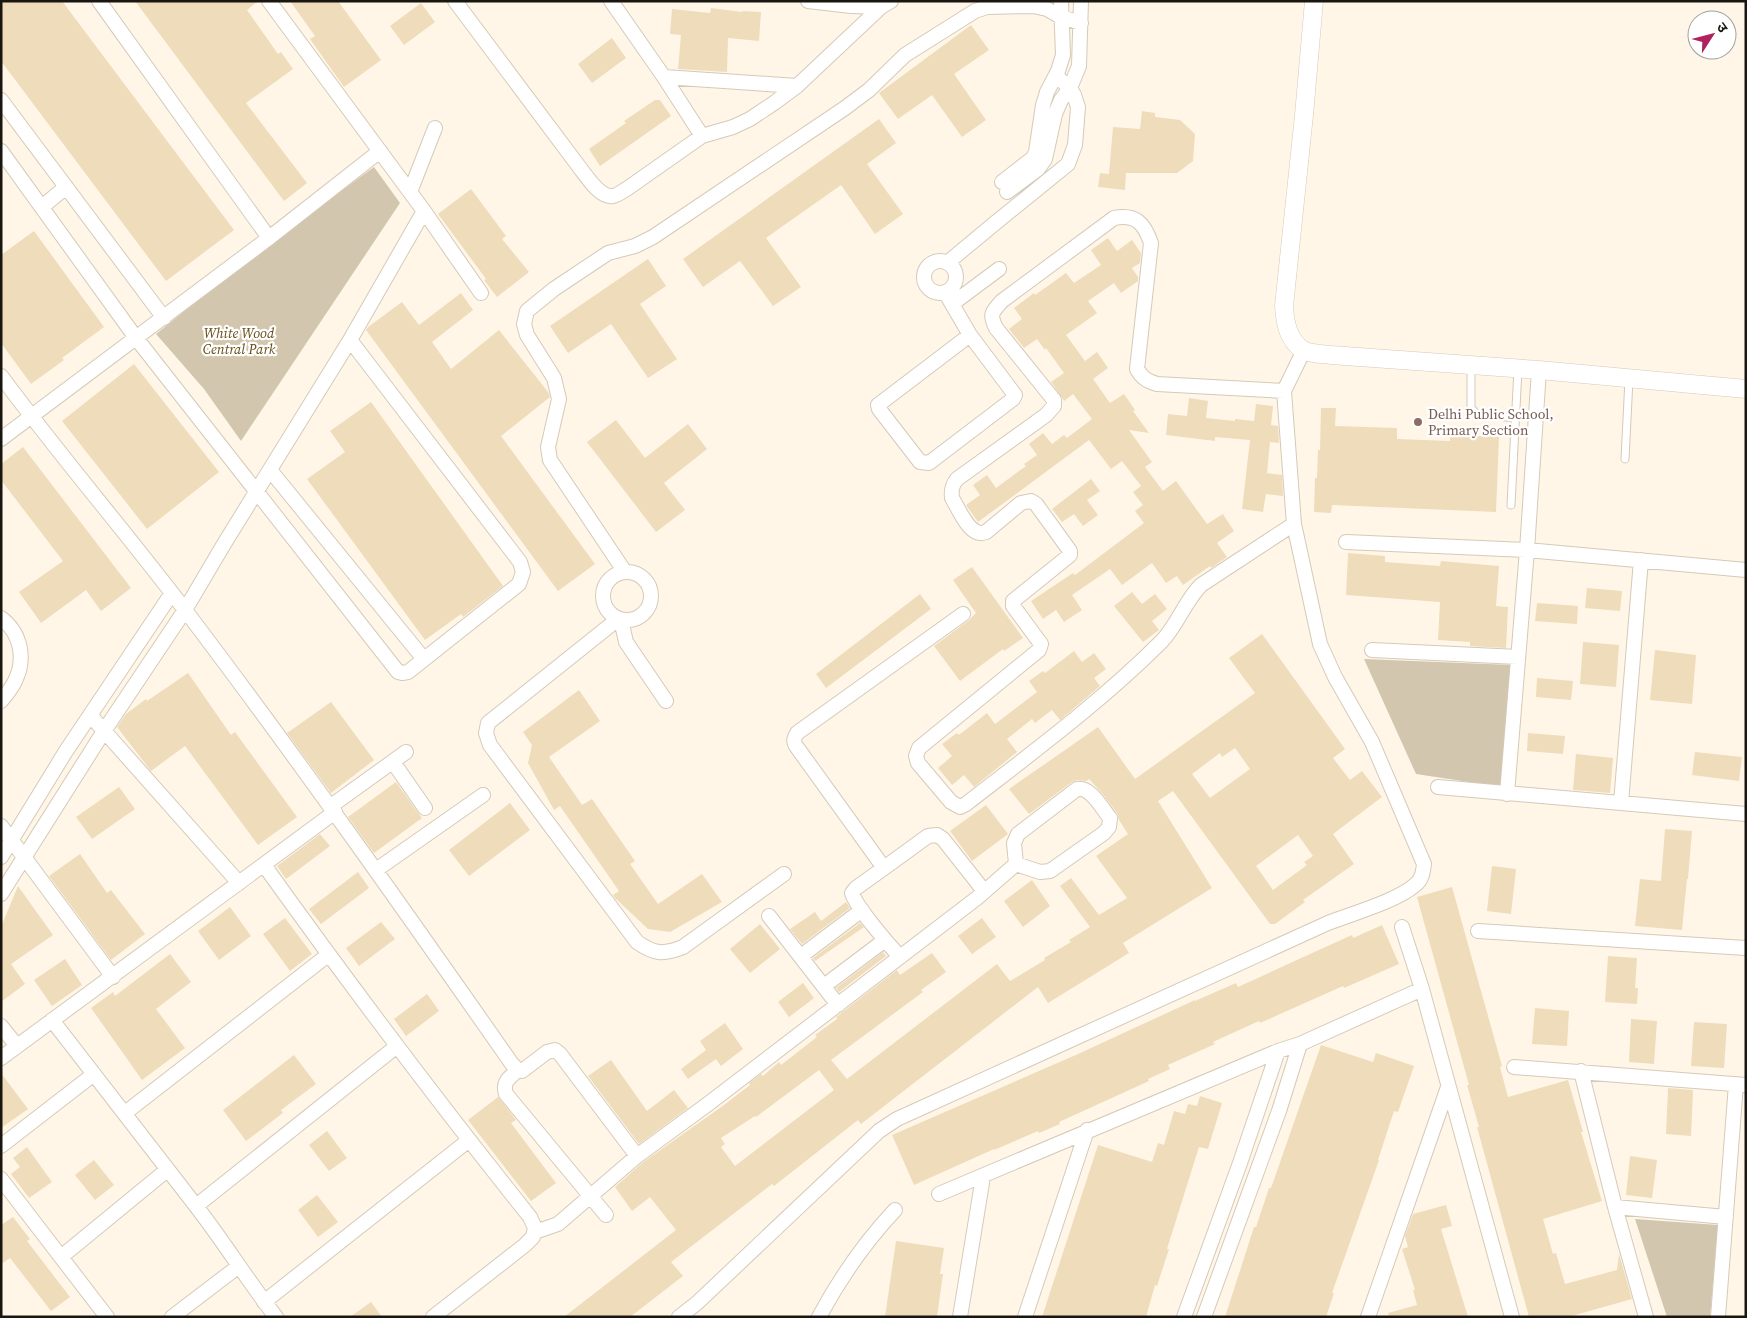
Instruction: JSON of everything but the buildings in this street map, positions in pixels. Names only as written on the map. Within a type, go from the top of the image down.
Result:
[{"type":"street","points":[[99,1],[269,238]]},
{"type":"street","points":[[269,1],[424,211],[481,293]]},
{"type":"street","points":[[455,1],[580,168],[604,194],[609,196],[615,196],[628,188],[702,136],[750,119],[774,103],[797,86],[886,4]]},
{"type":"street","points":[[611,1],[702,136]]},
{"type":"street","points":[[808,1],[886,4]]},
{"type":"street","points":[[1061,1],[1063,55],[1043,104],[1034,155],[1004,187],[1043,164],[1055,114],[1061,100],[1070,88],[1079,66],[1081,1]]},
{"type":"street","points":[[1314,1],[1284,306],[1289,333],[1292,339],[1304,350],[1331,355],[1518,368],[1746,389]]},
{"type":"street","points":[[625,572],[550,460],[548,447],[559,399],[554,378],[527,335],[524,324],[527,311],[554,289],[608,253],[646,241],[821,124],[869,90],[905,55],[975,10],[988,7],[1033,6],[1047,9],[1061,17],[1081,23]]},
{"type":"street","points":[[947,263],[1068,164],[1075,145],[1078,114],[1076,100],[1070,88],[1056,76]]},
{"type":"street","points":[[664,77],[797,86]]},
{"type":"street","points":[[1,100],[164,318]]},
{"type":"street","points":[[410,192],[435,128]]},
{"type":"street","points":[[1,151],[136,338],[398,672],[402,673],[408,672],[423,658],[519,584],[522,572],[520,562],[350,340]]},
{"type":"street","points":[[1,439],[164,318],[380,151]]},
{"type":"street","points":[[42,207],[66,187]]},
{"type":"street","points":[[1,894],[104,731],[185,610],[350,340],[424,211]]},
{"type":"street","points":[[1284,392],[1157,384],[1142,377],[1137,369],[1151,244],[1146,229],[1137,220],[1125,216],[1114,218],[1002,302],[993,311],[991,318],[996,328],[1054,400],[1054,406],[1046,415],[957,479],[953,484],[952,498],[971,529],[981,534],[1021,503],[1031,501],[1036,504],[1070,551],[1070,555],[1013,601],[1013,606],[1040,644],[1040,650],[919,748],[916,756],[918,763],[951,802],[960,807],[966,804],[1039,748],[1123,679],[1167,635],[1194,591],[1201,585],[1294,524]]},
{"type":"street","points":[[948,298],[956,276],[954,271],[947,263],[933,263],[928,266],[924,276],[926,285],[948,298],[970,335],[1014,397],[929,463],[920,462],[878,409],[878,405],[970,335]]},
{"type":"street","points":[[948,298],[999,269]]},
{"type":"street","points":[[679,1317],[697,1303],[879,1131],[896,1119],[1328,923],[1394,897],[1416,885],[1422,876],[1424,864],[1372,742],[1335,677],[1320,644],[1294,524],[1284,392],[1304,350]]},
{"type":"street","points":[[1507,794],[1527,550],[1539,370]]},
{"type":"street","points":[[1,376],[31,417],[185,610],[333,809],[512,1064],[518,1070],[526,1070],[547,1052],[555,1050],[560,1054],[637,1156]]},
{"type":"street","points":[[270,470],[423,658]]},
{"type":"street","points":[[1346,542],[1527,550],[1746,570]]},
{"type":"street","points":[[1621,803],[1642,560]]},
{"type":"street","points":[[669,698],[623,620],[608,612],[604,606],[603,590],[612,577],[625,572],[634,573],[641,577],[647,582],[651,590],[652,598],[645,614],[638,618],[623,620],[488,723],[486,733],[490,745],[637,942],[649,950],[660,953],[672,952],[683,947],[784,874]]},
{"type":"street","points":[[1,857],[90,715],[172,594]]},
{"type":"street","points":[[884,868],[796,746],[794,737],[963,614]]},
{"type":"street","points":[[1,618],[8,623],[17,636],[22,660],[15,681],[1,701]]},
{"type":"street","points":[[1372,650],[1518,657]]},
{"type":"street","points":[[90,715],[239,883]]},
{"type":"street","points":[[1,1058],[264,865],[406,752]]},
{"type":"street","points":[[392,762],[426,808]]},
{"type":"street","points":[[1438,787],[1746,814]]},
{"type":"street","points":[[1082,788],[1088,790],[1110,818],[1109,827],[1104,833],[1050,871],[1040,872],[1016,864],[1014,843],[1018,834],[1077,790],[1082,788]]},
{"type":"street","points":[[376,870],[483,795]]},
{"type":"street","points":[[1,826],[113,977]]},
{"type":"street","points":[[900,957],[884,940],[862,910],[852,893],[856,888],[928,836],[936,835],[943,839],[984,891]]},
{"type":"street","points":[[535,1232],[558,1224],[637,1156],[838,1005],[1016,864]]},
{"type":"street","points":[[264,865],[328,955],[530,1217],[535,1228],[533,1237],[526,1244],[433,1317]]},
{"type":"street","points":[[801,956],[862,910]]},
{"type":"street","points":[[769,916],[838,1005]]},
{"type":"street","points":[[1402,927],[1422,989],[1512,1317]]},
{"type":"street","points":[[1478,931],[1746,948]]},
{"type":"street","points":[[824,986],[884,940]]},
{"type":"street","points":[[125,1113],[328,955]]},
{"type":"street","points":[[939,1194],[1278,1051],[1300,1044],[1422,989]]},
{"type":"street","points":[[52,1020],[196,1206],[276,1317]]},
{"type":"street","points":[[1,1026],[17,1046]]},
{"type":"street","points":[[1204,1317],[1279,1111],[1300,1044]]},
{"type":"street","points":[[196,1206],[397,1046]]},
{"type":"street","points":[[1184,1317],[1278,1051]]},
{"type":"street","points":[[1514,1067],[1741,1084],[1726,1217],[1718,1317]]},
{"type":"street","points":[[518,1070],[505,1082],[506,1094],[606,1214]]},
{"type":"street","points":[[1581,1071],[1615,1207],[1646,1317]]},
{"type":"street","points":[[1,1146],[94,1074]]},
{"type":"street","points":[[1368,1317],[1448,1087]]},
{"type":"street","points":[[1025,1317],[1088,1130]]},
{"type":"street","points":[[264,1302],[469,1140]]},
{"type":"street","points":[[61,1257],[167,1170]]},
{"type":"street","points":[[960,1317],[983,1177]]},
{"type":"street","points":[[1,1179],[107,1317]]},
{"type":"street","points":[[1615,1207],[1726,1217]]},
{"type":"street","points":[[819,1317],[853,1262],[875,1232],[895,1210]]},
{"type":"street","points":[[172,1317],[239,1266]]},
{"type":"lane","points":[[1471,365],[1471,408],[1477,414],[1516,418]]},
{"type":"lane","points":[[1511,505],[1518,368]]},
{"type":"lane","points":[[1625,459],[1629,378]]},
{"type":"green space","name":"White Wood Central Park","points":[[374,167],[400,203],[241,441],[204,389],[156,334],[259,251]]},
{"type":"green space","points":[[1364,659],[1512,665],[1502,787],[1416,774]]},
{"type":"green space","points":[[1635,1219],[1718,1225],[1710,1317],[1667,1317]]},
{"type":"place","name":"Delhi Public School, Primary Section","points":[[1418,422]]}]
